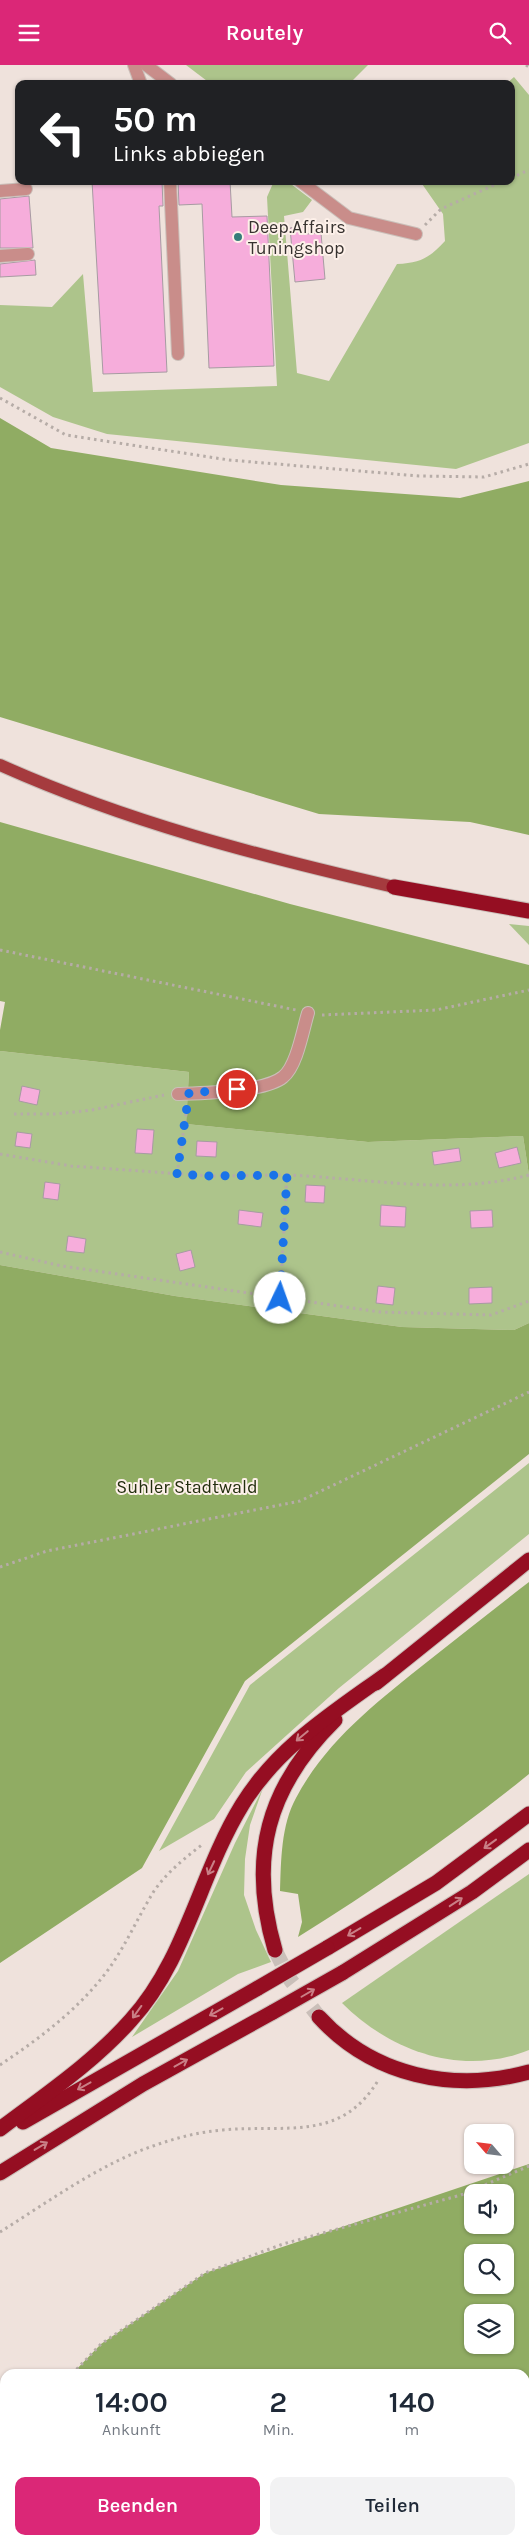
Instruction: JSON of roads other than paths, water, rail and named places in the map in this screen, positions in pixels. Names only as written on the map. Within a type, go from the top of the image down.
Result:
[{"type":"highway","points":[[394,887],[529,911]]},
{"type":"highway","points":[[276,1950],[266,1911],[262,1878],[266,1840],[276,1806],[291,1775],[309,1748],[346,1709],[384,1676],[529,1560]]},
{"type":"highway","points":[[0,2129],[76,2071],[132,2020],[157,1984],[174,1953],[220,1848],[255,1786],[281,1755],[297,1740],[384,1676]]},
{"type":"highway","points":[[0,2136],[327,1948],[436,1883],[529,1814]]},
{"type":"highway","points":[[0,2173],[143,2085],[342,1973],[456,1903],[529,1850]]},
{"type":"highway","points":[[318,2017],[349,2044],[387,2065],[413,2075],[443,2081],[490,2080],[529,2073]]},
{"type":"main road","points":[[0,765],[86,802],[172,831],[256,855],[394,887]]},
{"type":"lane","points":[[134,65],[140,80]]},
{"type":"lane","points":[[146,65],[166,80]]},
{"type":"lane","points":[[170,185],[178,354]]},
{"type":"lane","points":[[305,185],[349,218],[416,234]]},
{"type":"lane","points":[[0,191],[26,189]]},
{"type":"lane","points":[[0,256],[28,254]]},
{"type":"lane","points":[[183,1094],[262,1088],[284,1077],[297,1052],[308,1013]]},
{"type":"tunnel","points":[[275,1950],[289,1978],[319,2017]]},
{"type":"place","name":"Deep.Affairs Tuningshop","points":[[238,237]]},
{"type":"park label","name":"Suhler Stadtwald","points":[[187,1487]]}]
